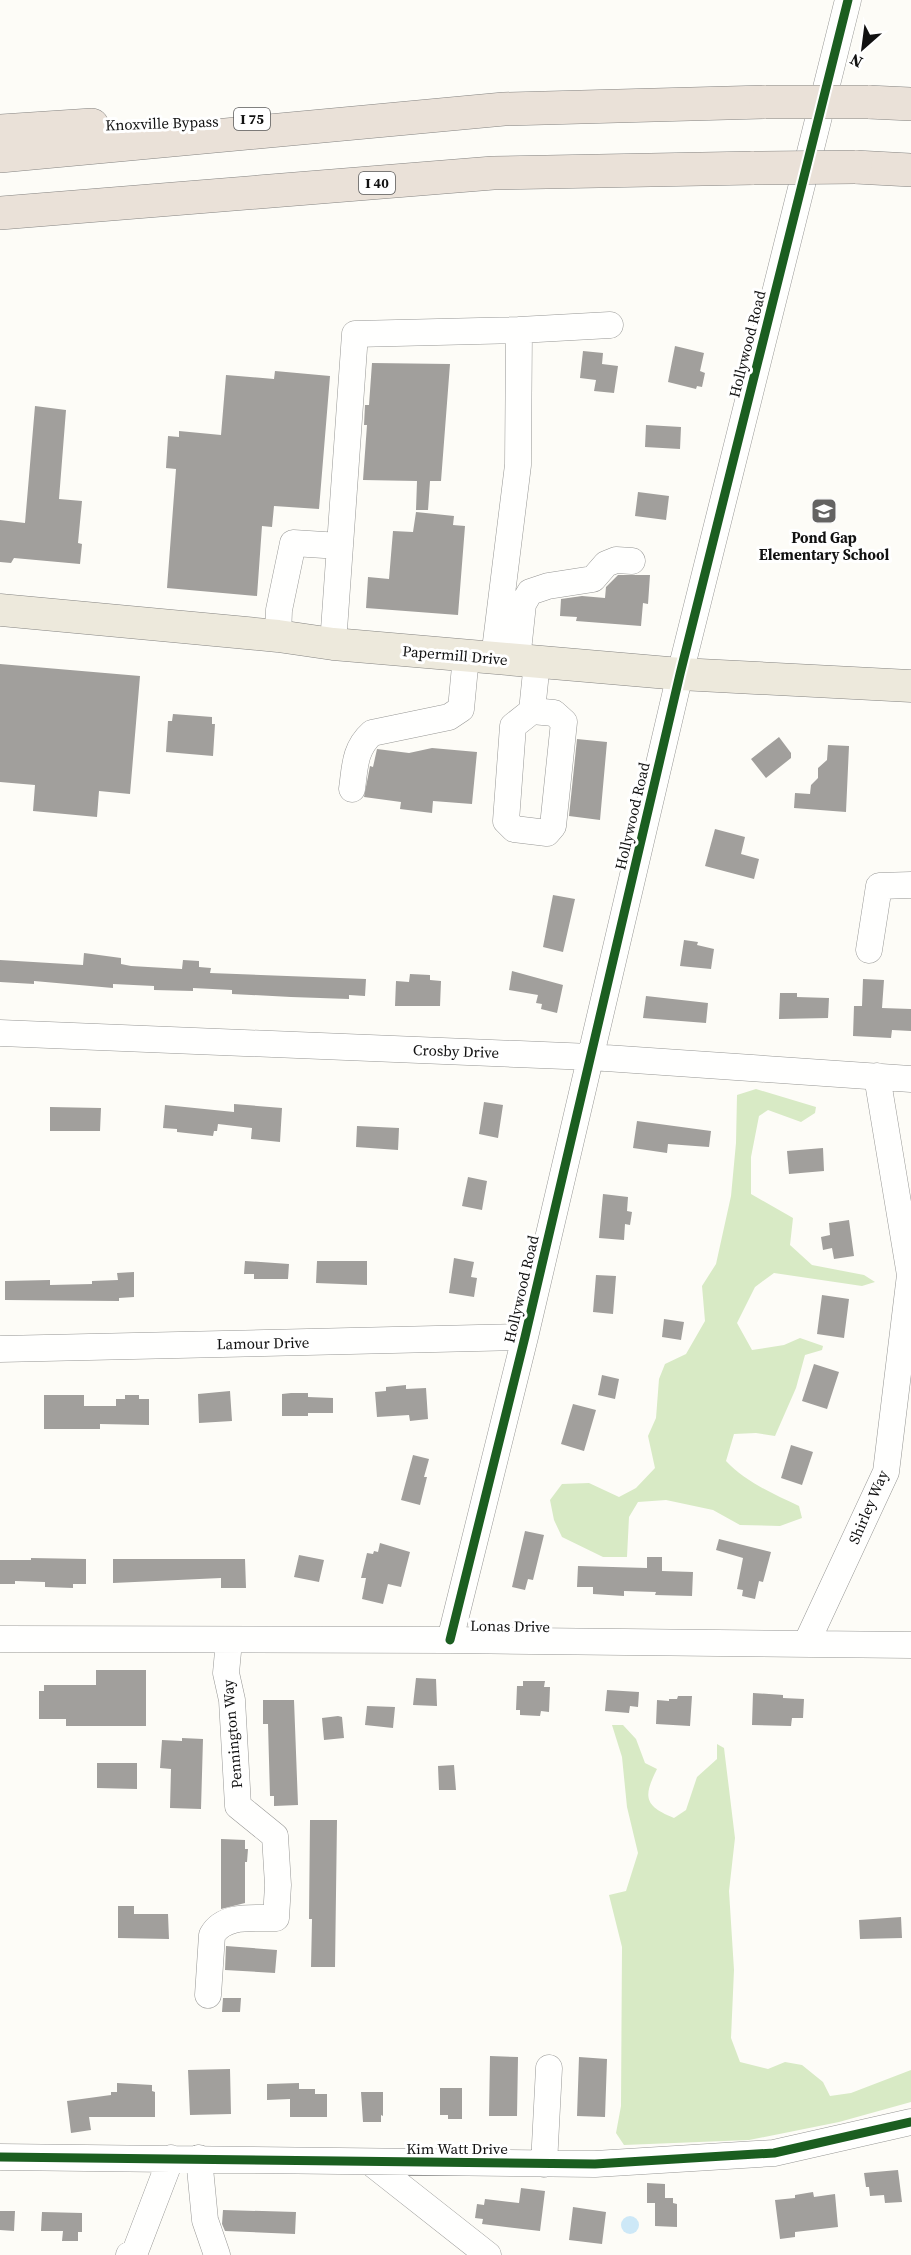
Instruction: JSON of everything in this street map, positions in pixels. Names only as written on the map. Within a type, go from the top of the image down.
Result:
[{"type":"highway","points":[[0,156],[504,109],[766,102],[911,104]]},
{"type":"highway","name":"Knoxville Bypass","points":[[0,131],[504,109]]},
{"type":"highway","name":"I 40","points":[[0,213],[493,173],[855,167],[911,170]]},
{"type":"main road","name":"Papermill Drive","points":[[0,610],[278,636],[333,644],[680,674],[911,686]]},
{"type":"street","name":"Hollywood Road","points":[[450,1640],[525,1337],[680,674],[848,0]]},
{"type":"street","points":[[333,644],[355,334],[610,325]]},
{"type":"street","points":[[519,330],[518,465],[504,659],[532,711]]},
{"type":"street","points":[[278,636],[279,610],[293,543],[340,546]]},
{"type":"street","points":[[352,789],[356,754],[363,741],[372,733],[449,717],[461,709],[504,659],[523,604],[530,592],[548,586],[593,579],[606,564],[616,560],[632,561]]},
{"type":"street","points":[[868,950],[879,886],[911,885]]},
{"type":"street","name":"Crosby Drive","points":[[0,1033],[591,1057],[911,1078]]},
{"type":"street","name":"Shirley Way","points":[[806,1644],[886,1472],[910,1275],[877,1076]]},
{"type":"street","name":"Lamour Drive","points":[[0,1349],[525,1337]]},
{"type":"street","name":"Lonas Drive","points":[[0,1639],[450,1640],[911,1645]]},
{"type":"street","name":"Pennington Way","points":[[208,1995],[212,1935],[217,1927],[231,1919],[276,1918],[278,1885],[275,1836],[238,1806],[232,1700],[226,1673],[229,1641]]},
{"type":"street","points":[[544,2164],[549,2068]]},
{"type":"street","name":"Kim Watt Drive","points":[[0,2157],[595,2164],[774,2153],[911,2122]]},
{"type":"street","points":[[129,2255],[135,2252],[171,2158]]},
{"type":"street","points":[[199,2158],[205,2220],[217,2255]]},
{"type":"street","points":[[370,2162],[488,2255]]},
{"type":"green space","points":[[756,1089],[816,1107],[815,1113],[801,1122],[768,1110],[759,1116],[751,1157],[751,1194],[793,1218],[790,1245],[812,1265],[864,1275],[875,1282],[862,1286],[774,1273],[755,1287],[737,1323],[752,1350],[784,1345],[800,1338],[823,1346],[822,1350],[805,1355],[796,1388],[775,1436],[756,1433],[734,1434],[726,1461],[751,1481],[799,1506],[802,1518],[780,1526],[740,1525],[713,1510],[666,1500],[638,1502],[629,1517],[627,1557],[603,1557],[562,1537],[554,1520],[550,1500],[562,1484],[589,1483],[619,1497],[636,1488],[655,1468],[648,1436],[656,1418],[659,1379],[665,1364],[686,1354],[705,1321],[702,1286],[716,1264],[731,1196],[736,1143],[737,1095]]},
{"type":"green space","points":[[612,1725],[623,1725],[636,1739],[645,1763],[657,1769],[648,1794],[649,1799],[657,1809],[674,1818],[686,1810],[697,1777],[717,1759],[717,1744],[724,1748],[735,1838],[729,1891],[734,1970],[731,2038],[740,2062],[768,2069],[785,2062],[802,2065],[823,2082],[830,2096],[851,2093],[911,2070],[911,2102],[839,2122],[749,2140],[624,2145],[616,2133],[621,2106],[622,1947],[609,1895],[626,1891],[638,1853],[627,1807],[622,1757]]},
{"type":"water","points":[[630,2216],[636,2219],[639,2225],[636,2231],[630,2234],[624,2231],[621,2225],[624,2219]]},
{"type":"building","points":[[675,346],[704,353],[700,371],[705,373],[702,387],[697,386],[696,389],[668,382]]},
{"type":"building","points":[[583,351],[603,353],[602,364],[618,366],[614,393],[594,391],[596,380],[580,378]]},
{"type":"building","points":[[372,363],[450,364],[441,481],[430,481],[428,510],[416,510],[417,481],[363,480],[367,425],[364,425],[365,405],[369,405]]},
{"type":"building","points":[[275,371],[330,376],[319,509],[274,506],[272,527],[262,526],[257,596],[167,588],[176,469],[166,468],[168,436],[179,437],[179,431],[221,435],[226,375],[274,379]]},
{"type":"building","points":[[35,406],[66,410],[59,499],[82,501],[78,543],[82,544],[80,564],[14,558],[11,563],[0,562],[0,520],[25,523]]},
{"type":"building","points":[[646,425],[681,427],[680,449],[645,447]]},
{"type":"building","points":[[638,492],[669,496],[666,520],[635,516]]},
{"type":"building","points":[[416,512],[454,516],[453,525],[465,526],[458,615],[366,608],[368,577],[389,579],[393,531],[413,532]]},
{"type":"building","points":[[618,575],[650,575],[648,604],[643,603],[641,626],[576,621],[577,617],[560,616],[561,599],[582,596],[605,598],[606,587]]},
{"type":"building","points":[[0,664],[140,676],[130,794],[99,791],[97,817],[33,811],[35,785],[0,782]]},
{"type":"building","points":[[173,714],[212,717],[212,724],[215,724],[213,756],[166,752],[168,721],[172,721]]},
{"type":"building","points":[[779,737],[791,753],[791,758],[766,778],[751,759]]},
{"type":"building","points":[[577,739],[607,742],[600,820],[569,816]]},
{"type":"building","points":[[828,745],[849,746],[846,812],[794,808],[795,793],[810,794],[811,785],[818,778],[818,768],[827,760]]},
{"type":"building","points":[[432,748],[477,752],[472,804],[433,801],[432,813],[400,809],[401,802],[364,797],[370,766],[373,767],[377,749],[409,753]]},
{"type":"building","points":[[715,829],[745,837],[741,854],[759,859],[754,879],[705,866]]},
{"type":"building","points":[[553,895],[575,899],[563,952],[543,947]]},
{"type":"building","points":[[684,940],[698,942],[697,945],[714,949],[711,969],[680,966]]},
{"type":"building","points":[[84,953],[121,958],[121,964],[131,966],[182,969],[183,960],[199,961],[199,967],[211,968],[210,973],[366,979],[365,996],[349,995],[349,999],[291,997],[232,994],[232,990],[193,988],[193,991],[154,990],[154,986],[113,984],[113,988],[34,981],[34,984],[0,982],[0,960],[83,965]]},
{"type":"building","points":[[512,971],[563,985],[557,1013],[541,1009],[542,1004],[536,1003],[538,995],[509,990]]},
{"type":"building","points":[[410,974],[430,975],[430,980],[441,981],[440,1006],[395,1006],[396,981],[409,982]]},
{"type":"building","points":[[863,979],[884,980],[882,1008],[911,1009],[911,1031],[892,1030],[891,1038],[853,1036],[854,1006],[862,1006]]},
{"type":"building","points":[[780,993],[797,993],[797,997],[829,998],[828,1018],[779,1019]]},
{"type":"building","points":[[646,996],[708,1003],[706,1023],[643,1018]]},
{"type":"building","points":[[484,1102],[503,1105],[498,1138],[479,1134]]},
{"type":"building","points":[[234,1104],[282,1108],[280,1142],[251,1139],[252,1128],[218,1124],[213,1136],[163,1128],[165,1105],[234,1112]]},
{"type":"building","points":[[50,1107],[101,1108],[100,1131],[50,1131]]},
{"type":"building","points":[[637,1121],[711,1131],[709,1147],[668,1144],[667,1153],[633,1148]]},
{"type":"building","points":[[357,1126],[399,1128],[398,1150],[356,1147]]},
{"type":"building","points":[[823,1148],[824,1171],[789,1174],[787,1151]]},
{"type":"building","points":[[468,1177],[487,1181],[482,1210],[462,1206]]},
{"type":"building","points":[[603,1194],[628,1197],[627,1211],[632,1212],[630,1225],[625,1224],[624,1240],[599,1238]]},
{"type":"building","points":[[849,1220],[854,1256],[834,1259],[832,1248],[823,1250],[821,1237],[830,1235],[829,1223]]},
{"type":"building","points":[[454,1258],[474,1262],[471,1277],[477,1278],[474,1297],[449,1293]]},
{"type":"building","points":[[245,1261],[289,1264],[288,1279],[254,1279],[254,1274],[244,1274]]},
{"type":"building","points":[[317,1261],[367,1261],[367,1285],[316,1283]]},
{"type":"building","points":[[134,1272],[134,1297],[119,1298],[119,1301],[5,1300],[5,1281],[50,1280],[50,1285],[92,1284],[92,1281],[118,1280],[117,1273]]},
{"type":"building","points":[[596,1275],[616,1276],[613,1314],[593,1312]]},
{"type":"building","points":[[822,1295],[849,1299],[844,1338],[817,1334]]},
{"type":"building","points":[[664,1319],[684,1322],[681,1340],[662,1337]]},
{"type":"building","points":[[814,1364],[839,1372],[827,1409],[802,1401]]},
{"type":"building","points":[[602,1375],[619,1379],[615,1399],[598,1395]]},
{"type":"building","points":[[406,1385],[406,1389],[426,1388],[428,1419],[410,1421],[409,1415],[377,1417],[375,1392],[386,1391],[386,1387]]},
{"type":"building","points":[[230,1391],[232,1421],[199,1423],[198,1394]]},
{"type":"building","points":[[308,1393],[308,1397],[333,1398],[333,1413],[282,1416],[282,1394]]},
{"type":"building","points":[[44,1395],[84,1395],[84,1406],[116,1406],[116,1399],[125,1399],[125,1395],[139,1395],[139,1399],[149,1399],[149,1425],[100,1424],[100,1429],[44,1429]]},
{"type":"building","points":[[573,1404],[596,1410],[584,1451],[561,1444]]},
{"type":"building","points":[[791,1445],[813,1452],[802,1485],[781,1478]]},
{"type":"building","points":[[413,1455],[429,1459],[420,1505],[401,1500]]},
{"type":"building","points":[[525,1531],[544,1535],[533,1580],[528,1579],[525,1590],[512,1587]]},
{"type":"building","points":[[719,1539],[771,1552],[763,1582],[759,1581],[755,1599],[742,1596],[743,1590],[737,1589],[743,1558],[716,1550]]},
{"type":"building","points":[[380,1543],[410,1552],[401,1587],[388,1584],[383,1604],[362,1599],[366,1578],[361,1578],[367,1553],[378,1552]]},
{"type":"building","points":[[299,1555],[324,1560],[319,1582],[294,1577]]},
{"type":"building","points":[[647,1557],[662,1557],[662,1571],[693,1572],[692,1596],[624,1591],[624,1596],[593,1594],[593,1587],[577,1587],[578,1566],[647,1568]]},
{"type":"building","points":[[31,1558],[86,1559],[86,1584],[73,1584],[73,1588],[45,1587],[45,1582],[15,1581],[15,1584],[0,1584],[0,1560],[31,1560]]},
{"type":"building","points":[[113,1559],[245,1559],[246,1588],[221,1588],[221,1578],[113,1583]]},
{"type":"building","points":[[96,1670],[146,1670],[146,1726],[66,1726],[66,1719],[39,1719],[39,1691],[44,1691],[44,1685],[96,1685]]},
{"type":"building","points":[[416,1678],[436,1679],[437,1706],[413,1705]]},
{"type":"building","points":[[523,1681],[545,1681],[544,1687],[550,1687],[549,1712],[541,1711],[540,1716],[520,1715],[520,1710],[516,1710],[517,1686],[523,1686]]},
{"type":"building","points":[[607,1690],[639,1692],[638,1707],[630,1706],[629,1713],[605,1711]]},
{"type":"building","points":[[753,1693],[804,1699],[803,1718],[792,1718],[791,1726],[752,1725]]},
{"type":"building","points":[[678,1696],[692,1696],[690,1726],[656,1724],[657,1700],[669,1701],[669,1699],[677,1699]]},
{"type":"building","points":[[263,1700],[294,1700],[298,1805],[274,1806],[274,1796],[270,1796],[268,1724],[263,1724]]},
{"type":"building","points":[[367,1706],[395,1707],[393,1728],[365,1725]]},
{"type":"building","points":[[342,1717],[344,1738],[324,1740],[322,1718]]},
{"type":"building","points":[[182,1738],[203,1739],[201,1809],[170,1808],[171,1769],[160,1768],[162,1740],[182,1741]]},
{"type":"building","points":[[97,1763],[137,1763],[137,1789],[97,1788]]},
{"type":"building","points":[[454,1765],[456,1790],[439,1790],[438,1766]]},
{"type":"building","points":[[310,1820],[337,1820],[335,1967],[311,1967]]},
{"type":"building","points":[[221,1839],[245,1840],[245,1849],[248,1849],[247,1862],[245,1862],[245,1903],[221,1909]]},
{"type":"building","points":[[118,1906],[134,1906],[134,1914],[168,1914],[169,1939],[118,1938]]},
{"type":"building","points":[[901,1917],[902,1938],[860,1939],[859,1920]]},
{"type":"building","points":[[226,1946],[277,1950],[275,1973],[225,1970]]},
{"type":"building","points":[[223,1998],[241,1998],[240,2012],[222,2012]]},
{"type":"building","points":[[490,2056],[518,2057],[517,2116],[489,2116]]},
{"type":"building","points":[[579,2057],[607,2059],[605,2117],[577,2116]]},
{"type":"building","points":[[230,2069],[231,2114],[190,2115],[188,2070]]},
{"type":"building","points":[[117,2083],[152,2085],[152,2091],[155,2092],[155,2117],[89,2117],[91,2130],[71,2133],[67,2101],[111,2095],[111,2092],[117,2092]]},
{"type":"building","points":[[299,2083],[299,2089],[315,2089],[315,2094],[327,2094],[327,2117],[290,2117],[290,2099],[267,2100],[267,2084]]},
{"type":"building","points":[[440,2088],[462,2088],[462,2119],[448,2119],[448,2115],[440,2115]]},
{"type":"building","points":[[361,2092],[383,2092],[381,2122],[363,2122]]},
{"type":"building","points":[[898,2170],[902,2202],[885,2203],[884,2195],[870,2196],[864,2173]]},
{"type":"building","points":[[647,2183],[665,2184],[665,2198],[673,2198],[673,2203],[677,2204],[677,2227],[655,2226],[655,2203],[647,2203]]},
{"type":"building","points":[[521,2188],[545,2191],[540,2231],[482,2224],[483,2219],[475,2218],[477,2204],[484,2205],[485,2199],[519,2203]]},
{"type":"building","points":[[813,2192],[814,2197],[835,2194],[838,2227],[795,2232],[795,2237],[780,2239],[775,2200],[795,2198],[795,2195]]},
{"type":"building","points":[[573,2207],[606,2212],[602,2244],[569,2240]]},
{"type":"building","points":[[223,2210],[296,2212],[295,2234],[225,2231],[222,2224]]},
{"type":"building","points":[[0,2211],[15,2211],[14,2231],[0,2230]]},
{"type":"building","points":[[42,2212],[82,2213],[82,2232],[78,2232],[78,2241],[62,2241],[63,2231],[41,2231]]},
{"type":"cycle path","points":[[450,1640],[525,1337],[680,674],[848,0]]},
{"type":"cycle path","points":[[0,2157],[595,2164],[774,2153],[911,2122]]},
{"type":"place","name":"Pond Gap Elementary School","points":[[824,511]]}]
